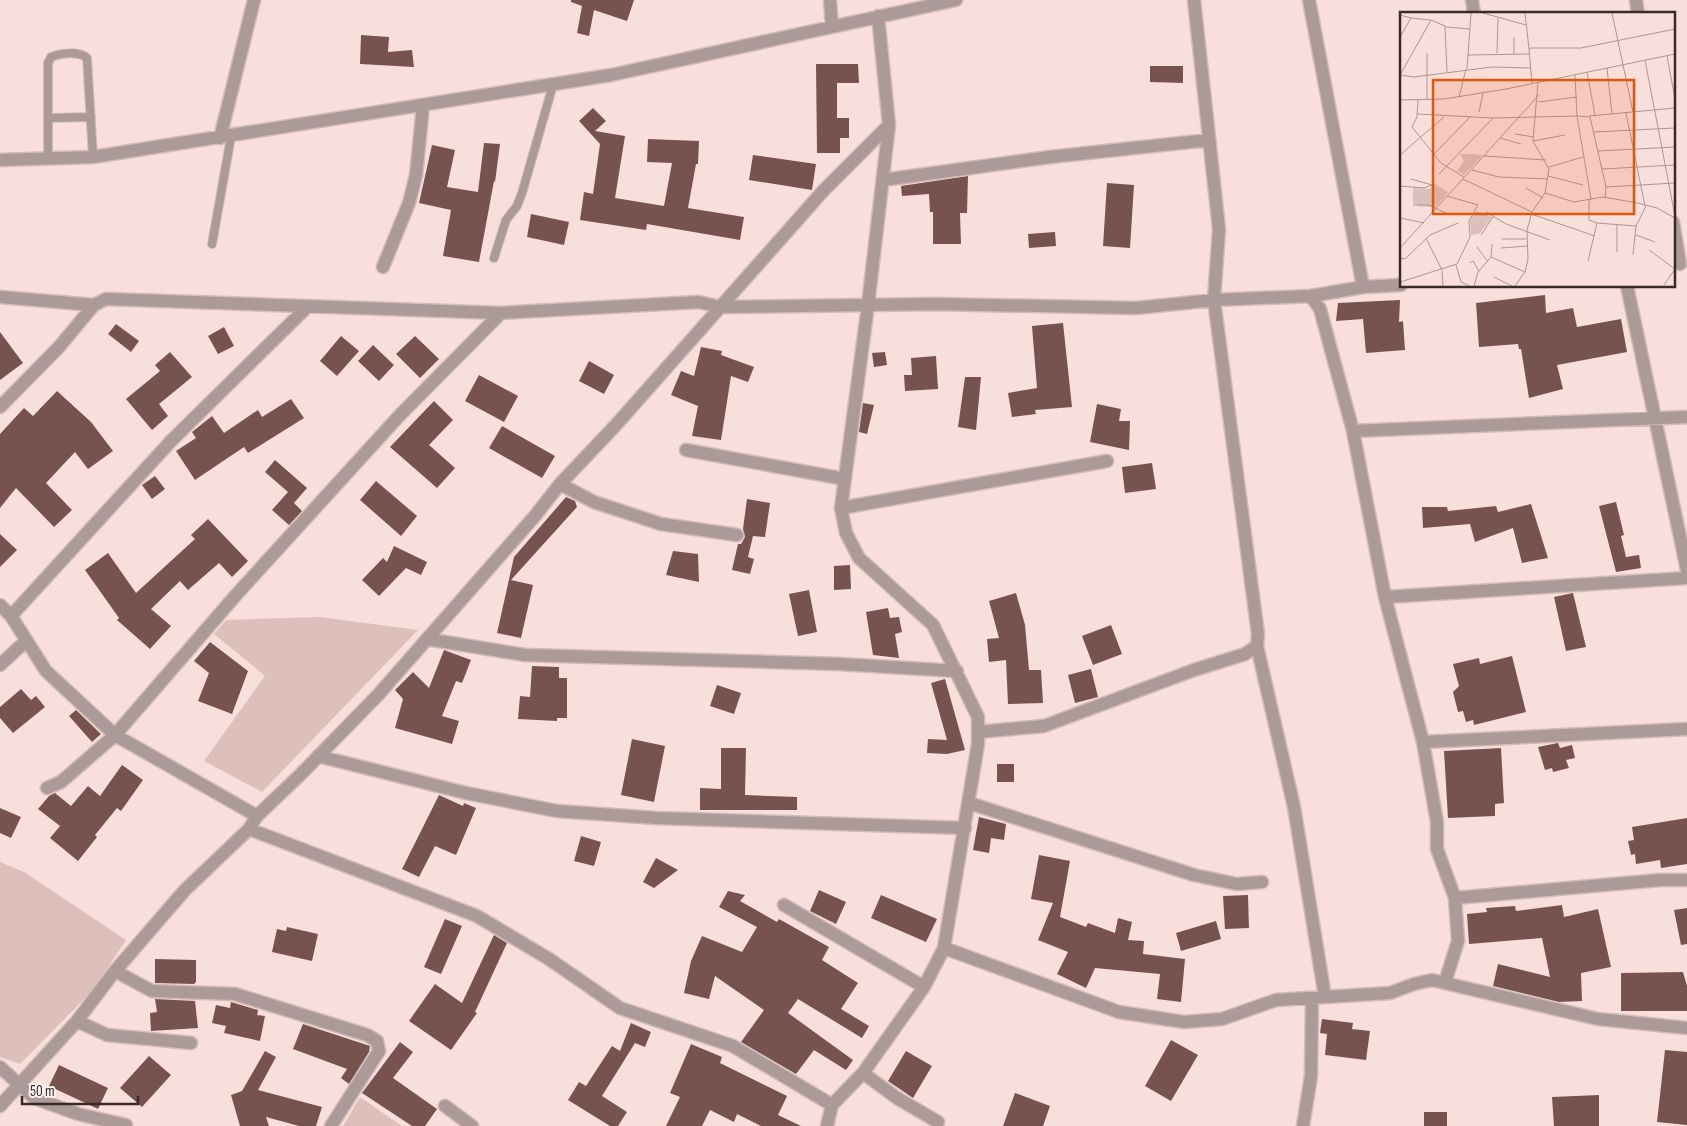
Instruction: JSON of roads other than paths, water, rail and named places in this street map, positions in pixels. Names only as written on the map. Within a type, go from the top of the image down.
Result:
[{"type":"street","points":[[226,137],[254,0]]},
{"type":"street","points":[[830,0],[832,27]]},
{"type":"street","points":[[0,160],[93,157],[553,85],[611,75],[956,0]]},
{"type":"street","points":[[1194,0],[1219,229],[1214,300],[1258,634],[1257,646],[1294,807],[1318,997],[1312,1076],[1303,1126]]},
{"type":"street","points":[[1309,0],[1363,288]]},
{"type":"street","points":[[828,1126],[832,1105],[863,1073],[924,987],[944,948],[978,744],[978,717],[933,625],[859,558],[846,533],[841,508],[868,305],[889,125],[878,16]]},
{"type":"street","points":[[383,267],[409,202],[416,175],[423,106]]},
{"type":"street","points":[[0,1106],[77,1021],[115,971],[185,890],[249,829],[257,816],[378,695],[534,517],[560,484],[824,190],[889,125]]},
{"type":"street","points":[[883,180],[1050,157],[1209,140]]},
{"type":"street","points":[[1674,228],[1680,264]]},
{"type":"street","points":[[0,297],[94,305],[106,300],[501,313],[699,302],[720,307],[868,305],[1136,308],[1214,300],[1312,296],[1363,288],[1400,285]]},
{"type":"street","points":[[1627,288],[1687,570]]},
{"type":"street","points":[[1312,296],[1320,309],[1353,431],[1385,597],[1423,742],[1437,822],[1437,849],[1455,898],[1458,941],[1445,982]]},
{"type":"street","points":[[0,406],[59,347],[94,305]]},
{"type":"street","points":[[11,616],[171,441],[308,306]]},
{"type":"street","points":[[47,788],[61,782],[115,735],[236,595],[379,438],[501,313]]},
{"type":"street","points":[[1353,431],[1687,417]]},
{"type":"street","points":[[686,450],[845,479]]},
{"type":"street","points":[[841,508],[1107,461]]},
{"type":"street","points":[[560,484],[594,502],[662,524],[737,535]]},
{"type":"street","points":[[1385,597],[1687,578]]},
{"type":"street","points":[[0,605],[11,616],[46,670],[115,735],[257,816]]},
{"type":"street","points":[[427,639],[525,656],[840,664],[957,671]]},
{"type":"street","points":[[0,666],[26,641]]},
{"type":"street","points":[[978,732],[1044,726],[1194,670],[1245,654],[1257,646]]},
{"type":"street","points":[[1423,742],[1687,729]]},
{"type":"street","points":[[318,756],[466,792],[557,811],[656,818],[965,828]]},
{"type":"street","points":[[969,803],[1202,878],[1237,884],[1262,882]]},
{"type":"street","points":[[249,829],[477,916],[549,959],[620,1008],[733,1046],[832,1105]]},
{"type":"street","points":[[1455,898],[1660,880],[1687,880]]},
{"type":"street","points":[[784,905],[924,987]]},
{"type":"street","points":[[944,948],[1119,1012],[1184,1022],[1222,1019],[1276,1000],[1390,993],[1432,980],[1598,1019],[1687,1028]]},
{"type":"street","points":[[115,971],[152,991],[235,994],[367,1035],[377,1041],[378,1051],[332,1126]]},
{"type":"street","points":[[77,1021],[107,1035],[191,1043]]},
{"type":"street","points":[[0,1067],[34,1098],[78,1114],[126,1125]]},
{"type":"street","points":[[863,1073],[897,1098],[938,1122]]},
{"type":"street","points":[[445,1106],[472,1126]]},
{"type":"lane","points":[[48,159],[48,63],[51,56],[58,54],[82,54],[87,58],[93,157]]},
{"type":"lane","points":[[494,258],[506,220],[517,206],[522,193],[553,85]]},
{"type":"lane","points":[[48,118],[91,117]]},
{"type":"lane","points":[[212,244],[226,137]]}]
